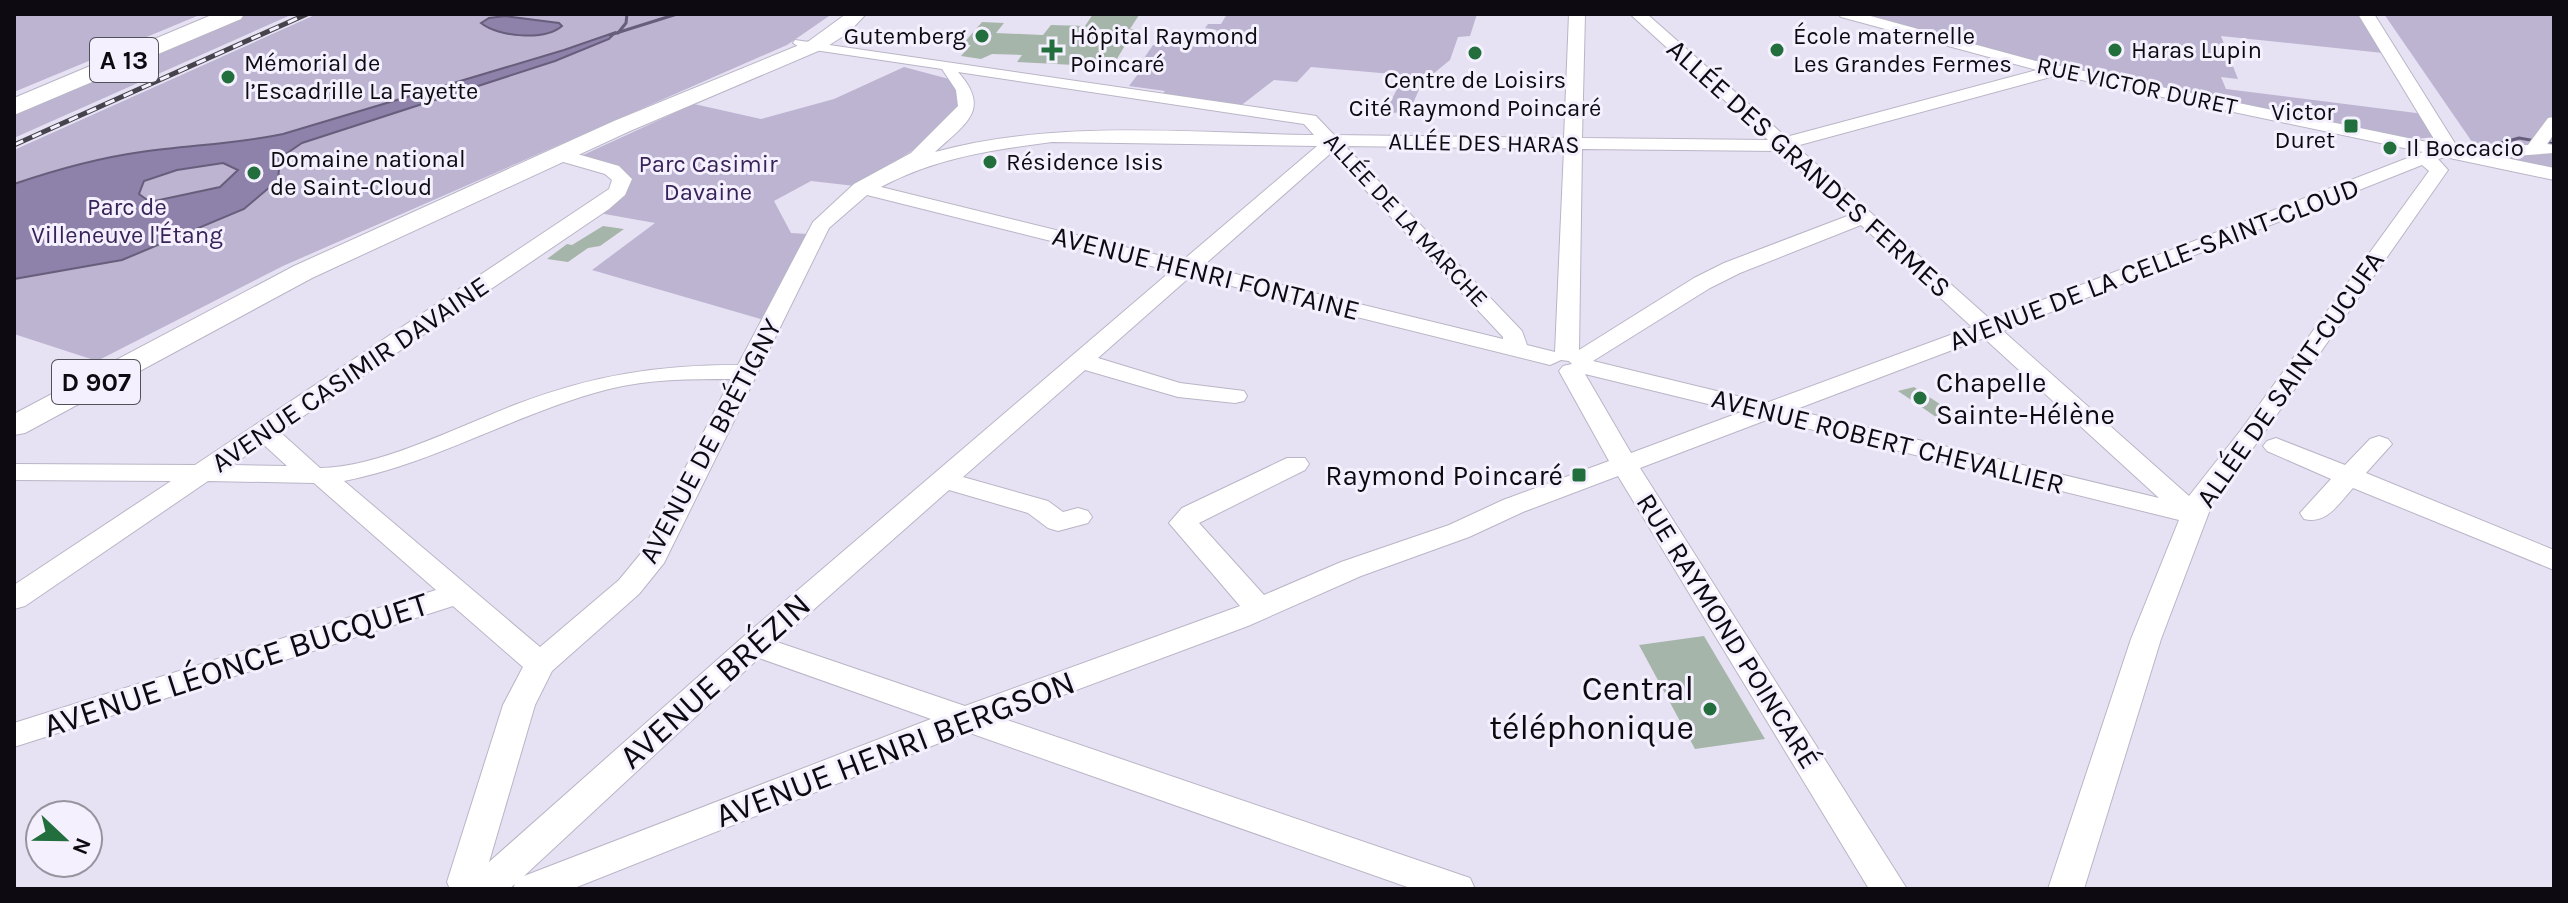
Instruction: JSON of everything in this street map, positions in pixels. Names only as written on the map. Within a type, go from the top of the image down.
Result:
[{"type":"highway","name":"A 13","points":[[14,97],[213,14]]},
{"type":"highway","name":"A 13","points":[[14,107],[233,14]]},
{"type":"main road","name":"D 907","points":[[809,44],[843,14]]},
{"type":"main road","name":"D 907","points":[[14,426],[289,279],[809,44],[857,14]]},
{"type":"street","points":[[1570,362],[1577,14]]},
{"type":"street","name":"ALLÉE DES GRANDES FERMES","points":[[1638,14],[2194,515]]},
{"type":"street","name":"RUE VICTOR DURET","points":[[1846,14],[1898,26],[1990,55],[2444,152]]},
{"type":"street","points":[[2366,14],[2444,152],[2554,174]]},
{"type":"street","name":"ALLÉE DE LA MARCHE","points":[[809,44],[954,69],[1310,120],[1514,336],[1516,350]]},
{"type":"street","name":"AVENUE DE BRÉTIGNY","points":[[483,888],[465,882],[519,705],[540,664],[629,587],[654,556],[820,226],[835,206],[861,188],[905,166],[965,113],[970,101],[954,69]]},
{"type":"street","name":"ALLÉE DES HARAS","points":[[905,166],[977,146],[1052,137],[1782,145],[2057,70]]},
{"type":"street","points":[[1159,139],[1207,104]]},
{"type":"street","points":[[2444,152],[2541,149],[2554,122]]},
{"type":"street","name":"AVENUE BRÉZIN","points":[[483,888],[754,645],[1324,149],[1329,141]]},
{"type":"street","name":"AVENUE DE LA CELLE-SAINT-CLOUD","points":[[1610,469],[1987,329],[2444,152]]},
{"type":"street","name":"ALLÉE DE SAINT-CUCUFA","points":[[2066,889],[2146,639],[2201,498],[2250,435],[2439,170],[2444,152]]},
{"type":"street","name":"AVENUE CASIMIR DAVAINE","points":[[14,599],[602,205],[618,191],[622,179],[612,170],[560,155]]},
{"type":"street","name":"AVENUE HENRI FONTAINE","points":[[861,188],[1570,362]]},
{"type":"street","points":[[1570,362],[1732,268],[1864,217]]},
{"type":"street","points":[[1079,360],[1178,390],[1235,396]]},
{"type":"street","name":"AVENUE ROBERT CHEVALLIER","points":[[1570,362],[2194,515]]},
{"type":"street","name":"RUE RAYMOND POINCARÉ","points":[[1570,362],[1610,469],[1889,889]]},
{"type":"street","points":[[14,472],[317,475],[394,462],[599,384],[640,374],[748,372]]},
{"type":"street","points":[[264,431],[540,664]]},
{"type":"street","points":[[2314,513],[2379,444]]},
{"type":"street","points":[[2276,446],[2554,561]]},
{"type":"street","points":[[1259,609],[1183,523],[1192,514],[1296,464]]},
{"type":"street","name":"AVENUE HENRI BERGSON","points":[[531,889],[1259,609],[1351,569],[1427,544],[1513,506],[1610,469]]},
{"type":"street","points":[[943,480],[1038,507],[1058,522],[1078,517]]},
{"type":"street","name":"AVENUE LÉONCE BUCQUET","points":[[14,735],[457,594]]},
{"type":"street","points":[[754,645],[1457,889]]},
{"type":"green space","points":[[14,14],[202,14],[14,92]]},
{"type":"green space","points":[[246,14],[293,14],[14,138],[14,113]]},
{"type":"green space","name":"Domaine national de Saint-Cloud","points":[[317,14],[832,14],[787,45],[283,266],[97,361],[14,334],[14,150]]},
{"type":"green space","points":[[1227,14],[1477,14],[1470,36],[1458,37],[1450,60],[1422,83],[1410,110],[1383,115],[1378,113],[1391,101],[1404,75],[1311,67],[1297,82],[1274,80],[1239,107],[1162,95],[1165,91],[1129,86],[1147,62],[1142,61],[1153,45],[1207,47],[1217,30],[1205,28],[1208,24],[1221,24]]},
{"type":"green space","name":"Haras Lupin","points":[[1855,14],[2358,14],[2383,53],[2221,36],[2238,79],[2221,77],[2226,89],[2424,114],[2437,137],[2413,139],[2365,131],[2032,63]]},
{"type":"green space","points":[[2384,14],[2554,14],[2554,173],[2479,152]]},
{"type":"green space","name":"Parc Casimir Davaine","points":[[904,67],[949,79],[967,105],[918,147],[855,186],[811,181],[774,201],[791,233],[808,234],[764,320],[592,270],[655,223],[599,213],[621,170],[583,155],[694,104],[761,119],[834,99]]},
{"type":"shaded area","points":[[505,16],[559,23],[562,26],[545,34],[522,35],[498,31],[481,23],[489,18]]},
{"type":"shaded area","points":[[616,32],[609,39],[555,61],[302,143],[280,158],[278,180],[244,209],[122,260],[14,279],[14,184],[77,165],[125,155],[283,134]],"holes":[[[223,163],[238,170],[220,187],[150,202],[139,194],[144,181],[177,170]]]},
{"type":"building","points":[[1093,14],[1139,15],[1130,29],[1135,29],[1112,67],[1017,62],[1022,55],[992,54],[981,59],[961,56],[971,45],[962,45],[982,22],[1004,23],[996,33],[1043,35],[1051,25],[1085,26]]},
{"type":"building","points":[[603,226],[624,229],[600,246],[588,248],[568,262],[547,259],[567,244],[572,245]]},
{"type":"building","name":"Chapelle Sainte-Hélène","points":[[1914,387],[1955,414],[1939,419],[1898,391]]},
{"type":"building","name":"Central téléphonique","points":[[1704,636],[1765,739],[1695,749],[1639,645]]},
{"type":"waterway","points":[[619,32],[626,23],[627,14]]},
{"type":"waterway","points":[[619,32],[677,14]]},
{"type":"waterway","points":[[610,35],[619,32]]},
{"type":"waterway","points":[[2491,146],[2519,138],[2554,144]]},
{"type":"railway","points":[[14,145],[307,14]]},
{"type":"place","name":"Gutemberg","points":[[982,36]]},
{"type":"place","name":"Hôpital Raymond Poincaré","points":[[1052,50]]},
{"type":"place","name":"École maternelle Les Grandes Fermes","points":[[1777,50]]},
{"type":"place","name":"Haras Lupin","points":[[2115,50]]},
{"type":"place","name":"Centre de Loisirs Cité Raymond Poincaré","points":[[1475,53]]},
{"type":"place","name":"Mémorial de l’Escadrille La Fayette","points":[[228,77]]},
{"type":"place","name":"Victor Duret","points":[[2351,126]]},
{"type":"place","name":"Il Boccacio","points":[[2390,148]]},
{"type":"place","name":"Résidence Isis","points":[[990,162]]},
{"type":"place","name":"Domaine national de Saint-Cloud","points":[[254,173]]},
{"type":"place","name":"Chapelle Sainte-Hélène","points":[[1920,398]]},
{"type":"place","name":"Raymond Poincaré","points":[[1579,475]]},
{"type":"place","name":"Central téléphonique","points":[[1710,709]]},
{"type":"park label","name":"Parc de Villeneuve l'Étang","points":[[127,221]]}]
